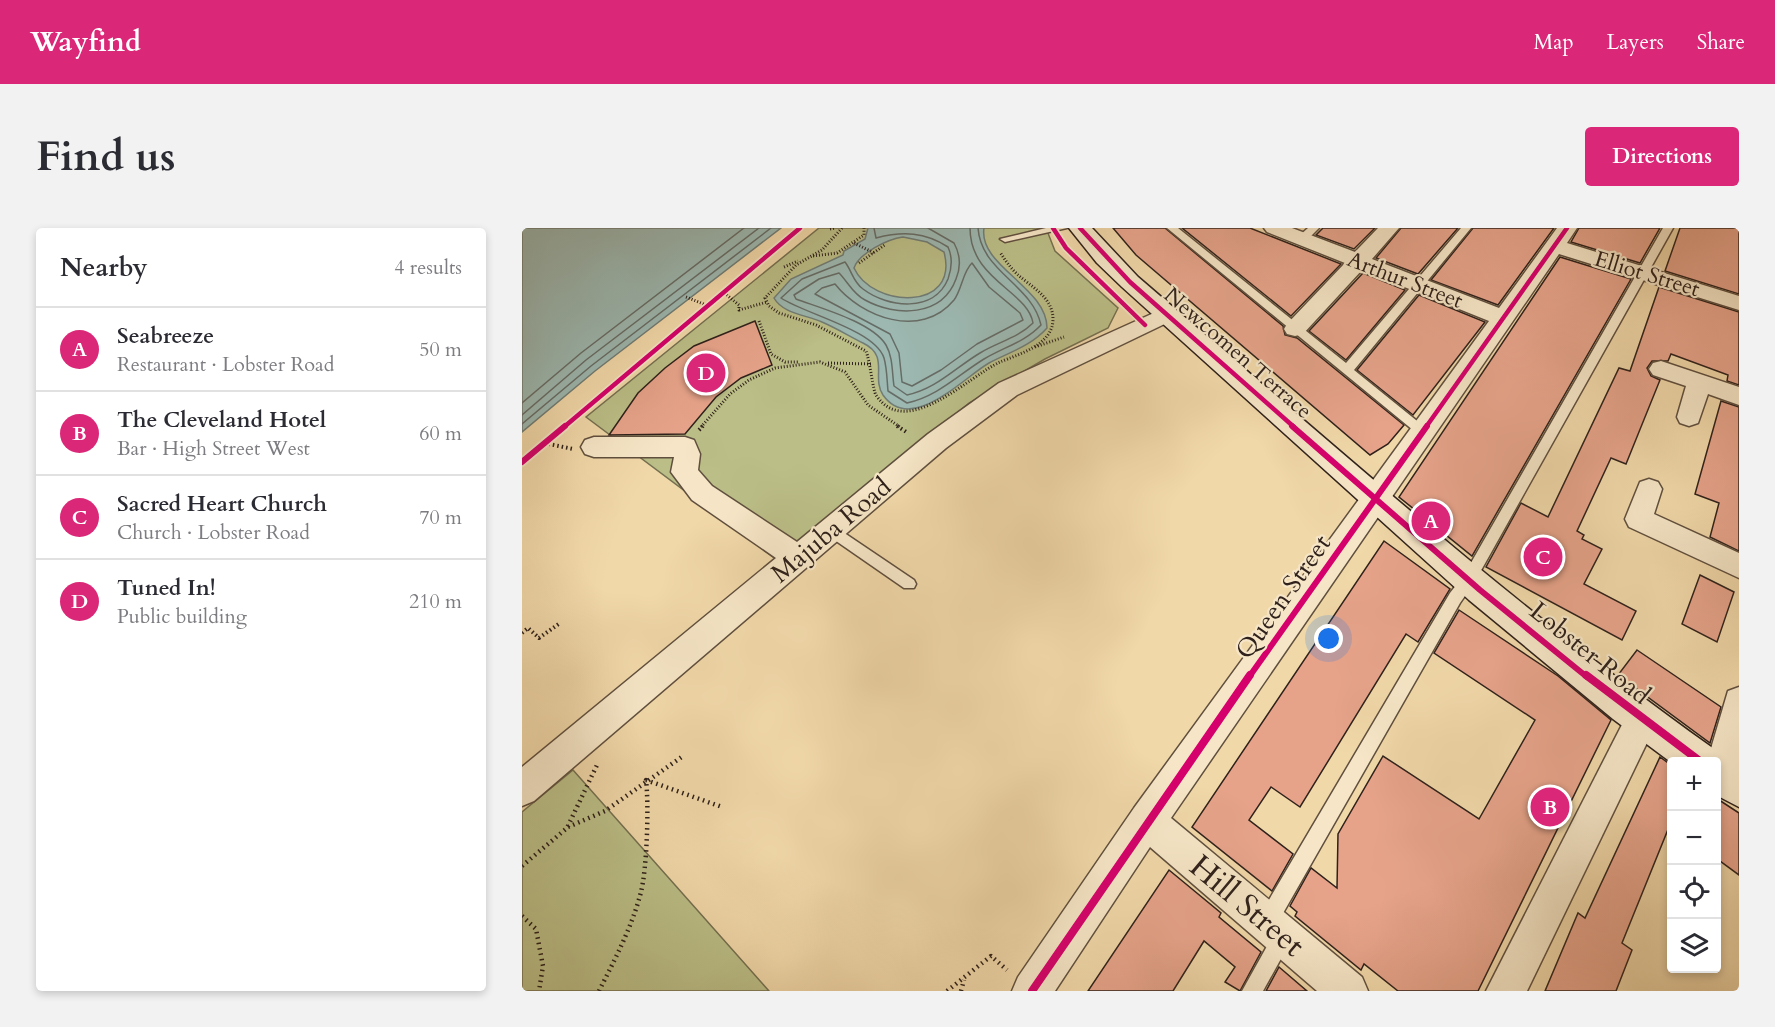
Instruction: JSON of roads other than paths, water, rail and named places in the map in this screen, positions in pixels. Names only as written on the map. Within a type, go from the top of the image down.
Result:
[{"type":"street","name":"Newcomen Terrace","points":[[1080,228],[1105,258],[1377,499]]},
{"type":"street","name":"Arthur Street","points":[[1274,228],[1308,234],[1357,261],[1503,318]]},
{"type":"street","points":[[1295,329],[1389,228]]},
{"type":"street","name":"Elliot Street","points":[[1561,237],[1641,273],[1739,303]]},
{"type":"street","name":"Queen Street","points":[[1032,991],[1147,821],[1561,237]]},
{"type":"street","name":"Majuba Road","points":[[522,789],[937,441],[1008,389],[1167,314]]},
{"type":"street","points":[[1661,369],[1739,396]]},
{"type":"street","points":[[1689,417],[1699,382]]},
{"type":"street","points":[[594,447],[684,447],[687,454],[684,472],[702,493],[798,558]]},
{"type":"street","points":[[1649,489],[1639,519],[1739,566]]},
{"type":"street","name":"Lobster Road","points":[[1377,499],[1469,579],[1642,720],[1695,757]]},
{"type":"street","points":[[1721,767],[1739,702]]},
{"type":"street","points":[[1506,991],[1642,720]]},
{"type":"street","name":"Hill Street","points":[[1147,821],[1348,991]]},
{"type":"lane","points":[[1005,239],[1062,228]]},
{"type":"lane","points":[[1172,228],[1423,432]]},
{"type":"lane","points":[[1347,370],[1466,228]]},
{"type":"lane","points":[[1252,991],[1275,929],[1455,597],[1469,579],[1668,228]]},
{"type":"lane","points":[[831,530],[909,584]]},
{"type":"water","points":[[522,228],[781,228],[595,371],[522,432]]},
{"type":"water","points":[[868,228],[984,228],[985,242],[991,254],[1036,300],[1044,313],[1047,328],[1027,344],[978,370],[937,400],[908,409],[895,406],[883,395],[880,388],[878,360],[871,348],[827,324],[783,308],[774,298],[791,279],[843,255],[844,251],[865,239]],"holes":[[[903,237],[927,242],[944,252],[945,272],[939,285],[927,294],[912,298],[878,291],[864,281],[854,268],[868,252],[890,241]]]},
{"type":"place","name":"Tuned In!","points":[[706,373]]},
{"type":"place","name":"Seabreeze","points":[[1431,521]]},
{"type":"place","name":"Sacred Heart Church","points":[[1543,557]]},
{"type":"place","name":"The Cleveland Hotel","points":[[1550,807]]}]
